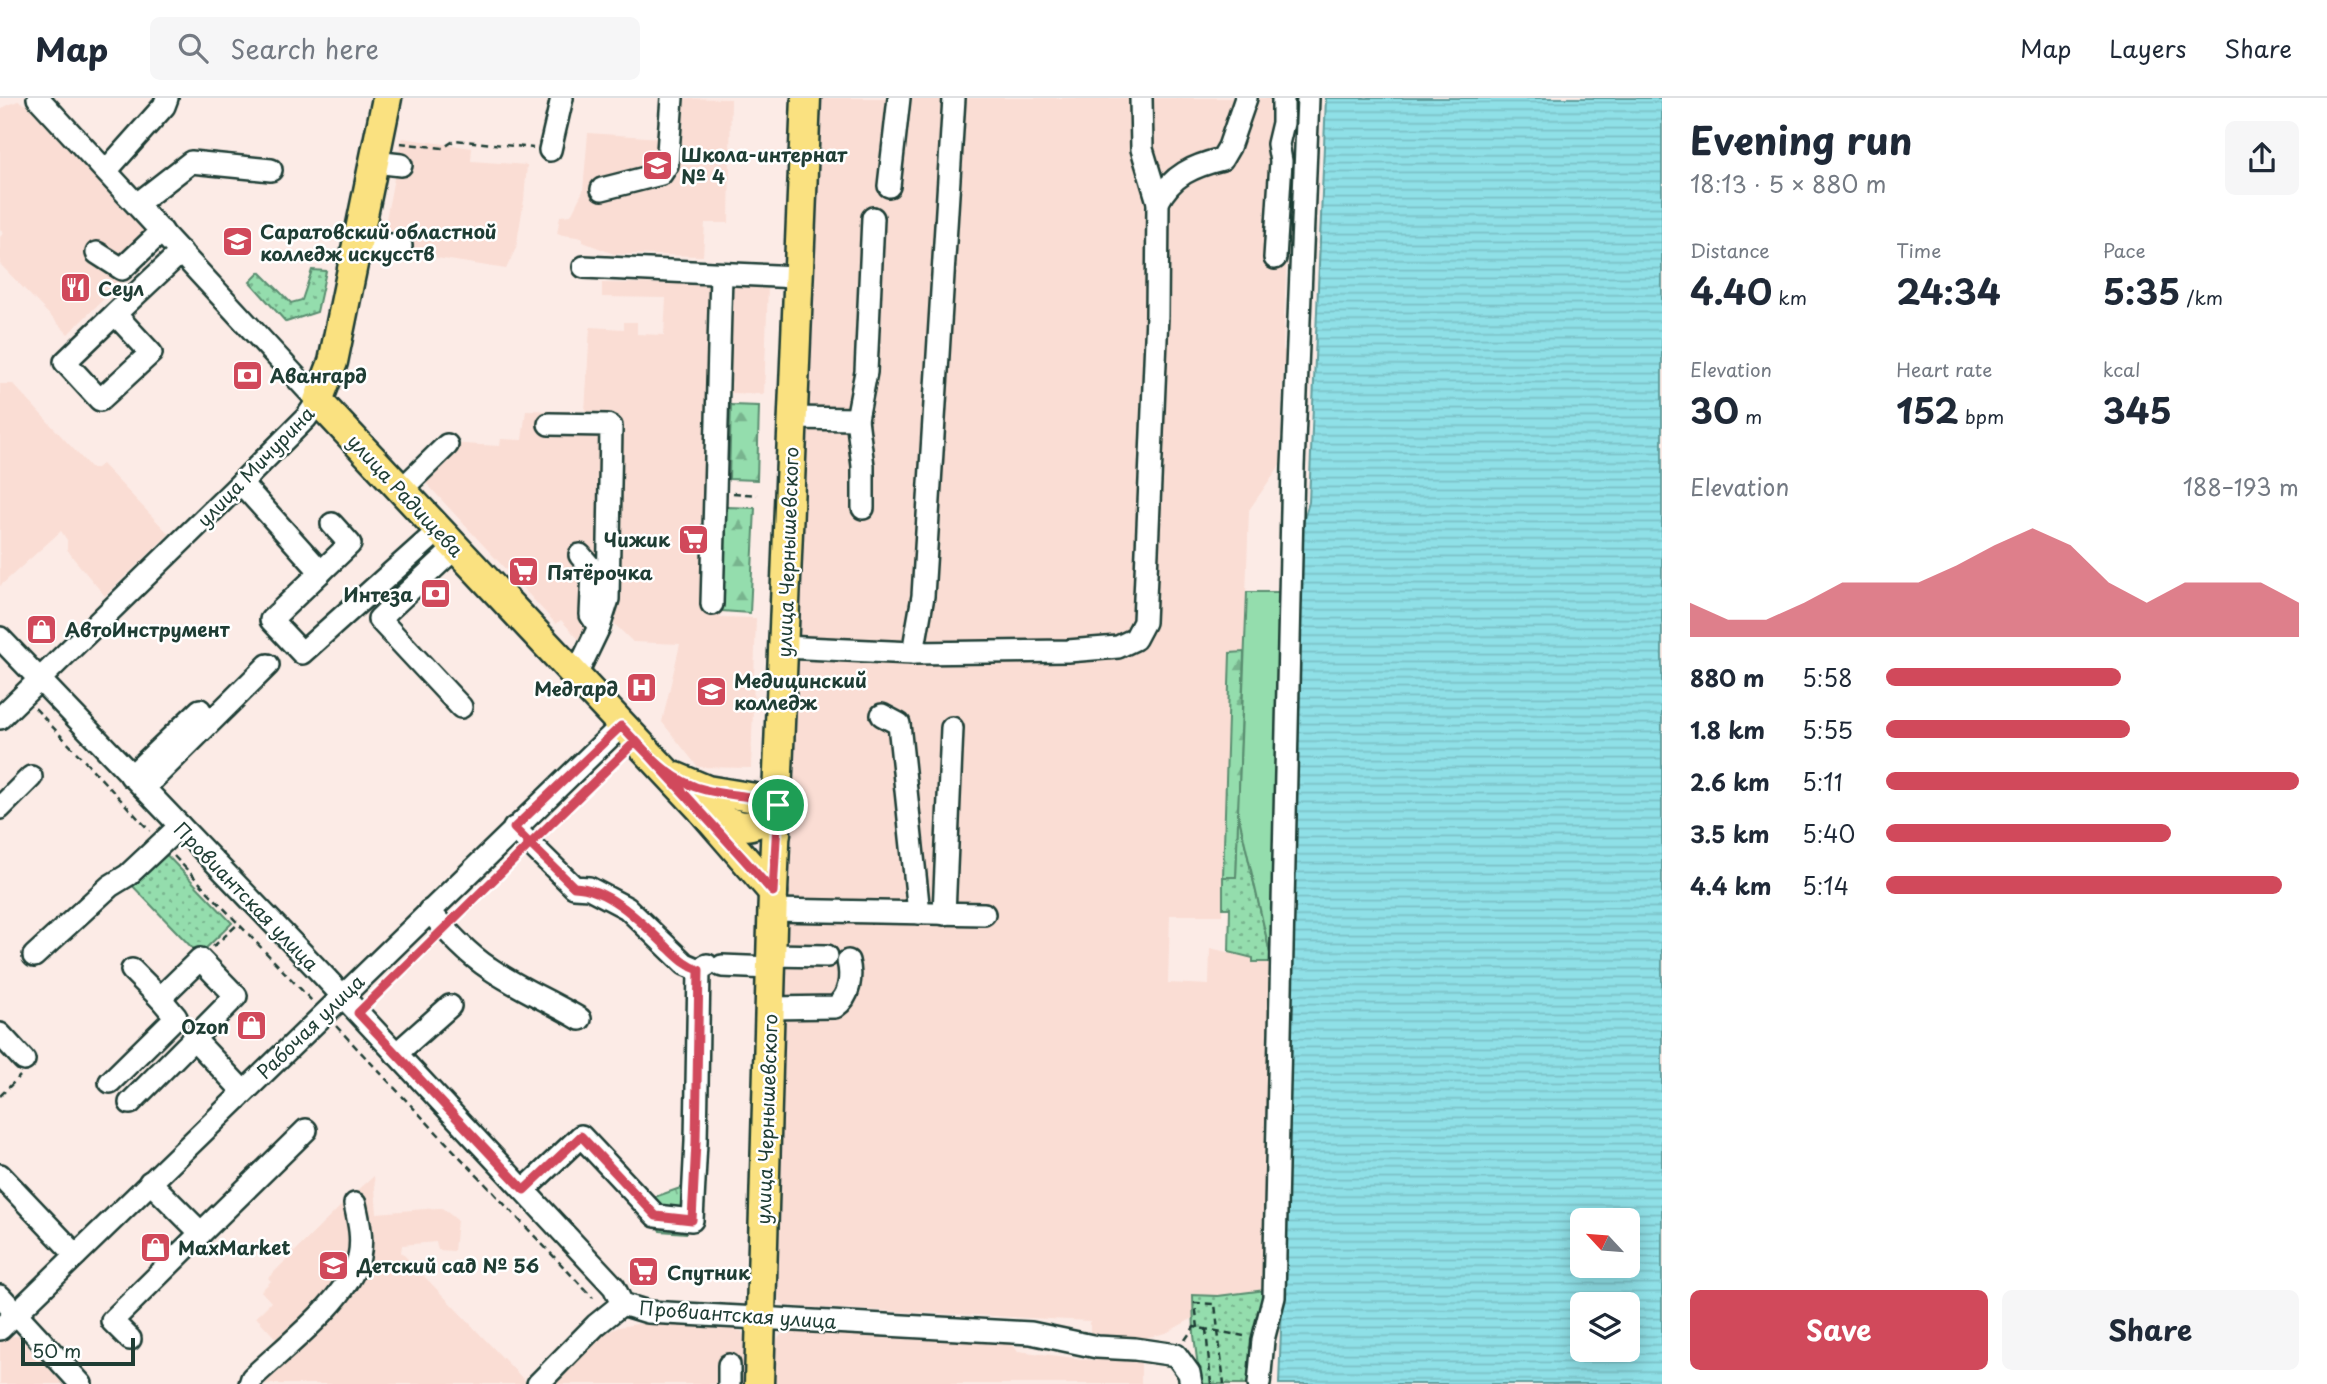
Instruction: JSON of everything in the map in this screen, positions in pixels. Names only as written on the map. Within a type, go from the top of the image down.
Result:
[{"type":"main road","name":"улица Мичурина","points":[[318,401],[333,362],[358,242],[385,155],[387,98]]},
{"type":"main road","name":"улица Чернышевского","points":[[759,1384],[774,818],[806,98]]},
{"type":"main road","name":"улица Радищева","points":[[318,401],[701,809],[773,901]]},
{"type":"main road","points":[[661,769],[706,790],[755,798],[774,818],[745,827],[701,809]]},
{"type":"street","name":"улица Радищева","points":[[38,98],[318,401]]},
{"type":"street","points":[[106,171],[164,106],[167,98]]},
{"type":"street","points":[[550,150],[562,98]]},
{"type":"street","points":[[602,189],[661,174],[667,165],[672,98]]},
{"type":"street","points":[[889,186],[899,98]]},
{"type":"street","points":[[913,653],[923,596],[954,98]]},
{"type":"street","points":[[783,646],[913,653],[1068,651],[1118,647],[1135,639],[1144,622],[1157,315],[1158,202],[1142,149],[1141,98]]},
{"type":"street","points":[[1158,202],[1165,187],[1184,173],[1222,159],[1230,147],[1246,98]]},
{"type":"street","points":[[1275,258],[1281,160],[1278,144],[1283,123],[1283,98]]},
{"type":"street","points":[[1259,1384],[1263,1340],[1274,1297],[1293,467],[1308,98]]},
{"type":"street","points":[[137,204],[191,162],[271,170]]},
{"type":"street","points":[[863,508],[863,466],[857,419],[866,372],[873,218]]},
{"type":"street","points":[[97,253],[122,269],[162,231]]},
{"type":"street","points":[[358,242],[401,246]]},
{"type":"street","points":[[115,314],[181,252]]},
{"type":"street","points":[[584,268],[797,277]]},
{"type":"street","points":[[712,604],[721,274]]},
{"type":"street","name":"улица Мичурина","points":[[0,718],[241,483],[306,418],[318,401]]},
{"type":"street","points":[[792,418],[857,419]]},
{"type":"street","points":[[549,424],[611,427],[608,598],[600,627],[575,677]]},
{"type":"street","points":[[401,490],[447,445]]},
{"type":"street","points":[[241,483],[321,572]]},
{"type":"street","points":[[332,524],[351,544],[271,620],[302,653],[447,540]]},
{"type":"street","points":[[447,540],[379,619],[461,707]]},
{"type":"street","points":[[580,555],[593,570],[591,615],[600,627]]},
{"type":"street","name":"Провиантская улица","points":[[0,638],[524,1190],[614,1287],[622,1304],[648,1312],[1031,1333],[1097,1347],[1160,1351],[1176,1355]]},
{"type":"street","points":[[137,782],[268,665]]},
{"type":"street","points":[[137,782],[200,710]]},
{"type":"street","points":[[882,715],[899,724],[919,914]]},
{"type":"street","points":[[944,914],[952,728]]},
{"type":"street","name":"Рабочая улица","points":[[0,1329],[514,828],[628,734]]},
{"type":"street","points":[[0,808],[31,777]]},
{"type":"street","points":[[34,956],[180,826]]},
{"type":"street","points":[[514,828],[574,887],[589,888],[627,908],[685,964],[709,967],[837,959],[849,968],[847,993],[842,1003],[835,1007],[770,1007]]},
{"type":"street","points":[[773,901],[919,914],[984,914]]},
{"type":"street","points":[[429,911],[486,967],[580,1019]]},
{"type":"street","points":[[130,1103],[236,996],[200,959],[160,998]]},
{"type":"street","points":[[524,1190],[581,1136],[656,1216],[692,1220],[709,967]]},
{"type":"street","points":[[110,1082],[176,1017],[132,970]]},
{"type":"street","points":[[396,1054],[450,1006]]},
{"type":"street","points":[[0,1034],[24,1060]]},
{"type":"street","points":[[194,1039],[243,1091]]},
{"type":"street","points":[[130,1339],[112,1321],[306,1130]]},
{"type":"street","points":[[0,1175],[76,1255]]},
{"type":"street","points":[[150,1182],[201,1233]]},
{"type":"street","points":[[250,1384],[252,1378],[341,1294],[359,1258],[362,1231],[355,1204]]},
{"type":"street","points":[[0,1296],[81,1384]]},
{"type":"street","points":[[538,1384],[596,1325],[622,1304]]},
{"type":"street","points":[[1176,1355],[1189,1373],[1191,1384]]},
{"type":"path","points":[[385,155],[443,148],[455,140],[550,150]]},
{"type":"path","points":[[727,493],[757,495]]},
{"type":"path","points":[[24,695],[593,1298]]},
{"type":"path","points":[[358,1013],[530,844],[628,734]]},
{"type":"path","points":[[200,959],[239,923]]},
{"type":"path","points":[[0,1096],[22,1074],[24,1060]]},
{"type":"path","points":[[1198,1328],[1195,1303],[1215,1304],[1224,1384]]},
{"type":"path","points":[[1176,1355],[1194,1328],[1263,1340]]},
{"type":"path","points":[[1206,1329],[1211,1384]]},
{"type":"shaded area","name":"Школа-интернат № 4","points":[[663,98],[731,99],[729,223],[705,223],[703,256],[614,254],[583,242],[583,238],[557,234],[560,216],[571,215],[583,191],[588,133],[661,138]]},
{"type":"shaded area","points":[[814,98],[1293,98],[1283,350],[1286,351],[1286,365],[1283,366],[1280,465],[1249,510],[1244,652],[1230,653],[1222,915],[1170,915],[1168,983],[1209,985],[1210,948],[1253,958],[1253,962],[1272,962],[1266,1290],[1218,1296],[1193,1295],[1193,1318],[1166,1333],[1141,1339],[1090,1338],[1090,1321],[785,1306],[776,1293],[792,693]]},
{"type":"shaded area","points":[[18,101],[27,105],[158,246],[68,334],[0,264],[0,237],[4,233],[0,229],[0,111]]},
{"type":"shaded area","points":[[402,138],[472,148],[471,161],[527,165],[516,248],[506,269],[380,249]]},
{"type":"shaded area","points":[[602,283],[711,284],[710,299],[733,298],[734,285],[768,286],[764,394],[730,393],[720,617],[756,618],[751,768],[698,767],[662,722],[680,644],[633,642],[598,608],[582,643],[561,620],[556,624],[415,471],[445,443],[500,446],[501,439],[522,440],[526,410],[585,412],[590,327],[624,329],[624,322],[637,322],[637,334],[664,335],[666,298],[602,297]]},
{"type":"shaded area","points":[[0,384],[13,384],[91,468],[102,464],[169,534],[105,596],[67,549],[67,540],[61,531],[0,586]]},
{"type":"shaded area","points":[[374,1176],[377,1213],[442,1208],[457,1220],[454,1251],[438,1250],[436,1242],[402,1245],[401,1252],[526,1382],[524,1384],[265,1384],[293,1357],[256,1317],[271,1302],[261,1291],[271,1281],[268,1278]]},
{"type":"shaded area","points":[[644,1323],[733,1328],[741,1331],[746,1337],[744,1384],[552,1384],[599,1336],[619,1327]]},
{"type":"shaded area","points":[[797,1329],[1010,1342],[1018,1351],[1091,1360],[1141,1359],[1141,1384],[772,1384],[773,1349],[778,1338],[785,1332]]},
{"type":"shaded area","points":[[10,1336],[18,1336],[25,1342],[63,1384],[0,1384],[0,1343]]},
{"type":"green space","points":[[312,270],[326,271],[317,312],[286,322],[250,282],[260,272],[291,303],[302,300]]},
{"type":"green space","points":[[731,405],[759,406],[757,480],[729,479]]},
{"type":"green space","points":[[727,507],[755,508],[750,613],[722,611]]},
{"type":"green space","points":[[1247,592],[1289,592],[1272,962],[1238,813]]},
{"type":"green space","points":[[1244,652],[1236,877],[1223,877],[1230,653]]},
{"type":"green space","points":[[1238,813],[1272,962],[1253,962],[1253,958],[1229,952],[1230,908],[1223,908],[1223,877],[1236,877]]},
{"type":"green space","points":[[160,848],[232,923],[199,955],[127,880]]},
{"type":"green space","points":[[686,1186],[686,1233],[660,1231],[646,1200]]},
{"type":"green space","points":[[1266,1290],[1255,1384],[1200,1384],[1194,1335],[1193,1295],[1218,1296]]},
{"type":"water","points":[[1326,98],[1662,98],[1662,1384],[1279,1384],[1290,1088],[1302,526],[1309,502]]},
{"type":"place","name":"Школа-интернат № 4","points":[[658,165]]},
{"type":"place","name":"Саратовский областной колледж искусств","points":[[237,242]]},
{"type":"place","name":"Сеул","points":[[75,288]]},
{"type":"place","name":"Авангард","points":[[247,375]]},
{"type":"place","name":"Чижик","points":[[693,539]]},
{"type":"place","name":"Пятёрочка","points":[[524,572]]},
{"type":"place","name":"Интеза","points":[[436,594]]},
{"type":"place","name":"АвтоИнструмент","points":[[42,629]]},
{"type":"place","name":"Медгард","points":[[641,688]]},
{"type":"place","name":"Медицинский колледж","points":[[711,691]]},
{"type":"place","name":"Ozon","points":[[252,1026]]},
{"type":"place","name":"MaxMarket","points":[[155,1247]]},
{"type":"place","name":"Детский сад № 56","points":[[334,1265]]},
{"type":"place","name":"Спутник","points":[[644,1272]]},
{"type":"route","points":[[778,805],[768,817],[762,804],[755,798],[694,786],[661,769],[636,741],[621,726],[514,828],[530,844],[358,1013],[524,1190],[581,1136],[656,1216],[692,1220],[699,970],[685,964],[627,908],[589,888],[574,887],[530,844],[636,741],[661,769],[701,809],[773,892],[778,805]]}]
